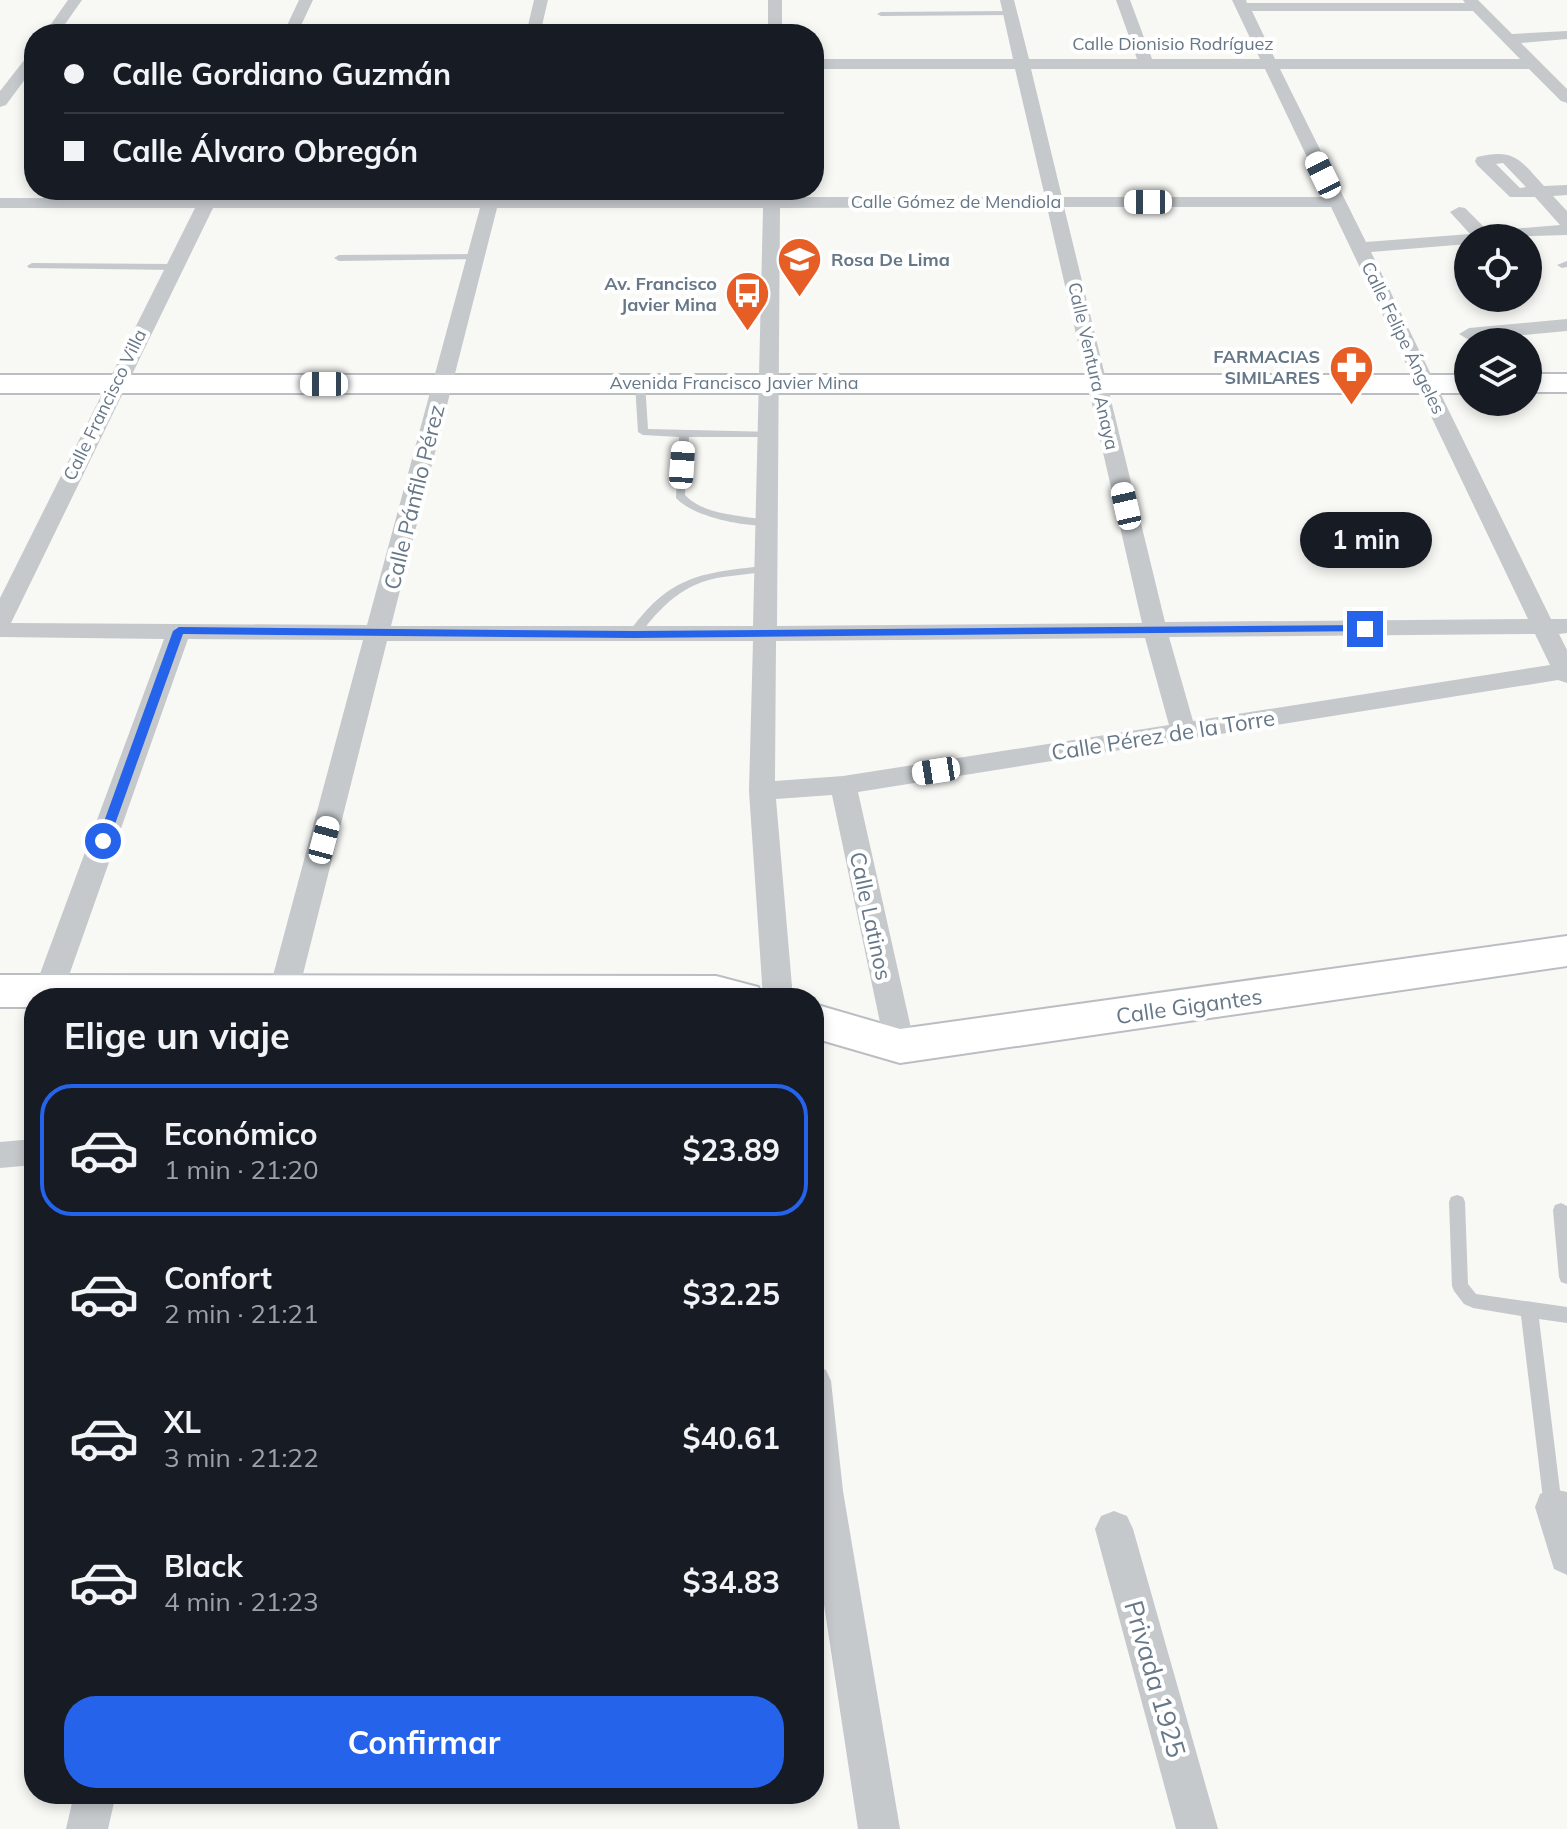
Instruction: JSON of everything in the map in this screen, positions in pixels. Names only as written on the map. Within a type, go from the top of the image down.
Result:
[{"type":"main road","points":[[1542,383],[1567,383]]},
{"type":"main road","name":"Avenida Francisco Javier Mina","points":[[0,384],[1454,384]]},
{"type":"main road","name":"Calle Gigantes","points":[[824,1024],[900,1046],[1567,951]]},
{"type":"main road","points":[[0,991],[24,992]]},
{"type":"street","points":[[58,24],[75,0]]},
{"type":"street","points":[[295,24],[306,0]]},
{"type":"street","points":[[535,24],[541,0]]},
{"type":"street","points":[[775,0],[775,24]]},
{"type":"street","points":[[1123,0],[1146,64]]},
{"type":"street","points":[[1241,4],[1473,4],[1567,98]]},
{"type":"street","name":"Calle Felipe Ángeles","points":[[1241,4],[1426,385],[1556,627],[1566,673]]},
{"type":"street","name":"Calle Ventura Anaya","points":[[1008,6],[1155,629],[1184,732]]},
{"type":"street","points":[[1507,39],[1567,35]]},
{"type":"street","name":"Calle Dionisio Rodríguez","points":[[824,64],[1531,64]]},
{"type":"street","points":[[0,102],[24,68]]},
{"type":"street","points":[[1567,190],[1539,192],[1567,222]]},
{"type":"street","name":"Calle Gómez de Mendiola","points":[[824,197],[1054,202],[1337,202]]},
{"type":"street","name":"Calle Gómez de Mendiola","points":[[0,203],[90,200]]},
{"type":"street","name":"Calle Francisco Villa","points":[[0,622],[208,200]]},
{"type":"street","name":"Calle Pánfilo Pérez","points":[[285,988],[490,200]]},
{"type":"street","points":[[772,200],[762,791],[777,985]]},
{"type":"street","points":[[1459,212],[1471,224]]},
{"type":"street","points":[[1542,232],[1567,230]]},
{"type":"street","points":[[1359,248],[1454,240]]},
{"type":"street","points":[[1534,328],[1567,325]]},
{"type":"street","points":[[0,630],[633,635],[1556,627]]},
{"type":"street","points":[[50,988],[179,631]]},
{"type":"street","name":"Calle Pérez de la Torre","points":[[762,791],[843,785],[1566,673]]},
{"type":"street","name":"Calle Latinos","points":[[843,785],[900,1046]]},
{"type":"street","points":[[0,1155],[24,1153]]},
{"type":"street","points":[[1560,1509],[1567,1556]]},
{"type":"street","points":[[824,1519],[879,1829]]},
{"type":"street","name":"Privada 1925","points":[[1114,1529],[1197,1829]]},
{"type":"street","points":[[87,1829],[93,1804]]},
{"type":"lane","points":[[881,14],[1008,6]]},
{"type":"lane","points":[[339,258],[476,257]]},
{"type":"lane","points":[[32,266],[174,267]]},
{"type":"lane","points":[[640,383],[643,432],[767,434]]},
{"type":"lane","points":[[684,434],[682,501],[698,510],[768,523]]},
{"type":"lane","points":[[633,635],[653,606],[681,585],[703,576],[764,569]]},
{"type":"lane","points":[[1457,1202],[1460,1286],[1464,1293],[1479,1303],[1567,1315]]},
{"type":"lane","points":[[1561,1210],[1567,1277]]},
{"type":"lane","points":[[1529,1309],[1560,1509]]},
{"type":"place","name":"Rosa De Lima","points":[[800,299]]},
{"type":"place","name":"Av. Francisco Javier Mina","points":[[748,333]]},
{"type":"place","name":"FARMACIAS SIMILARES","points":[[1351,406]]},
{"type":"route","points":[[103,841],[179,631],[633,635],[824,631],[1365,629]]}]
